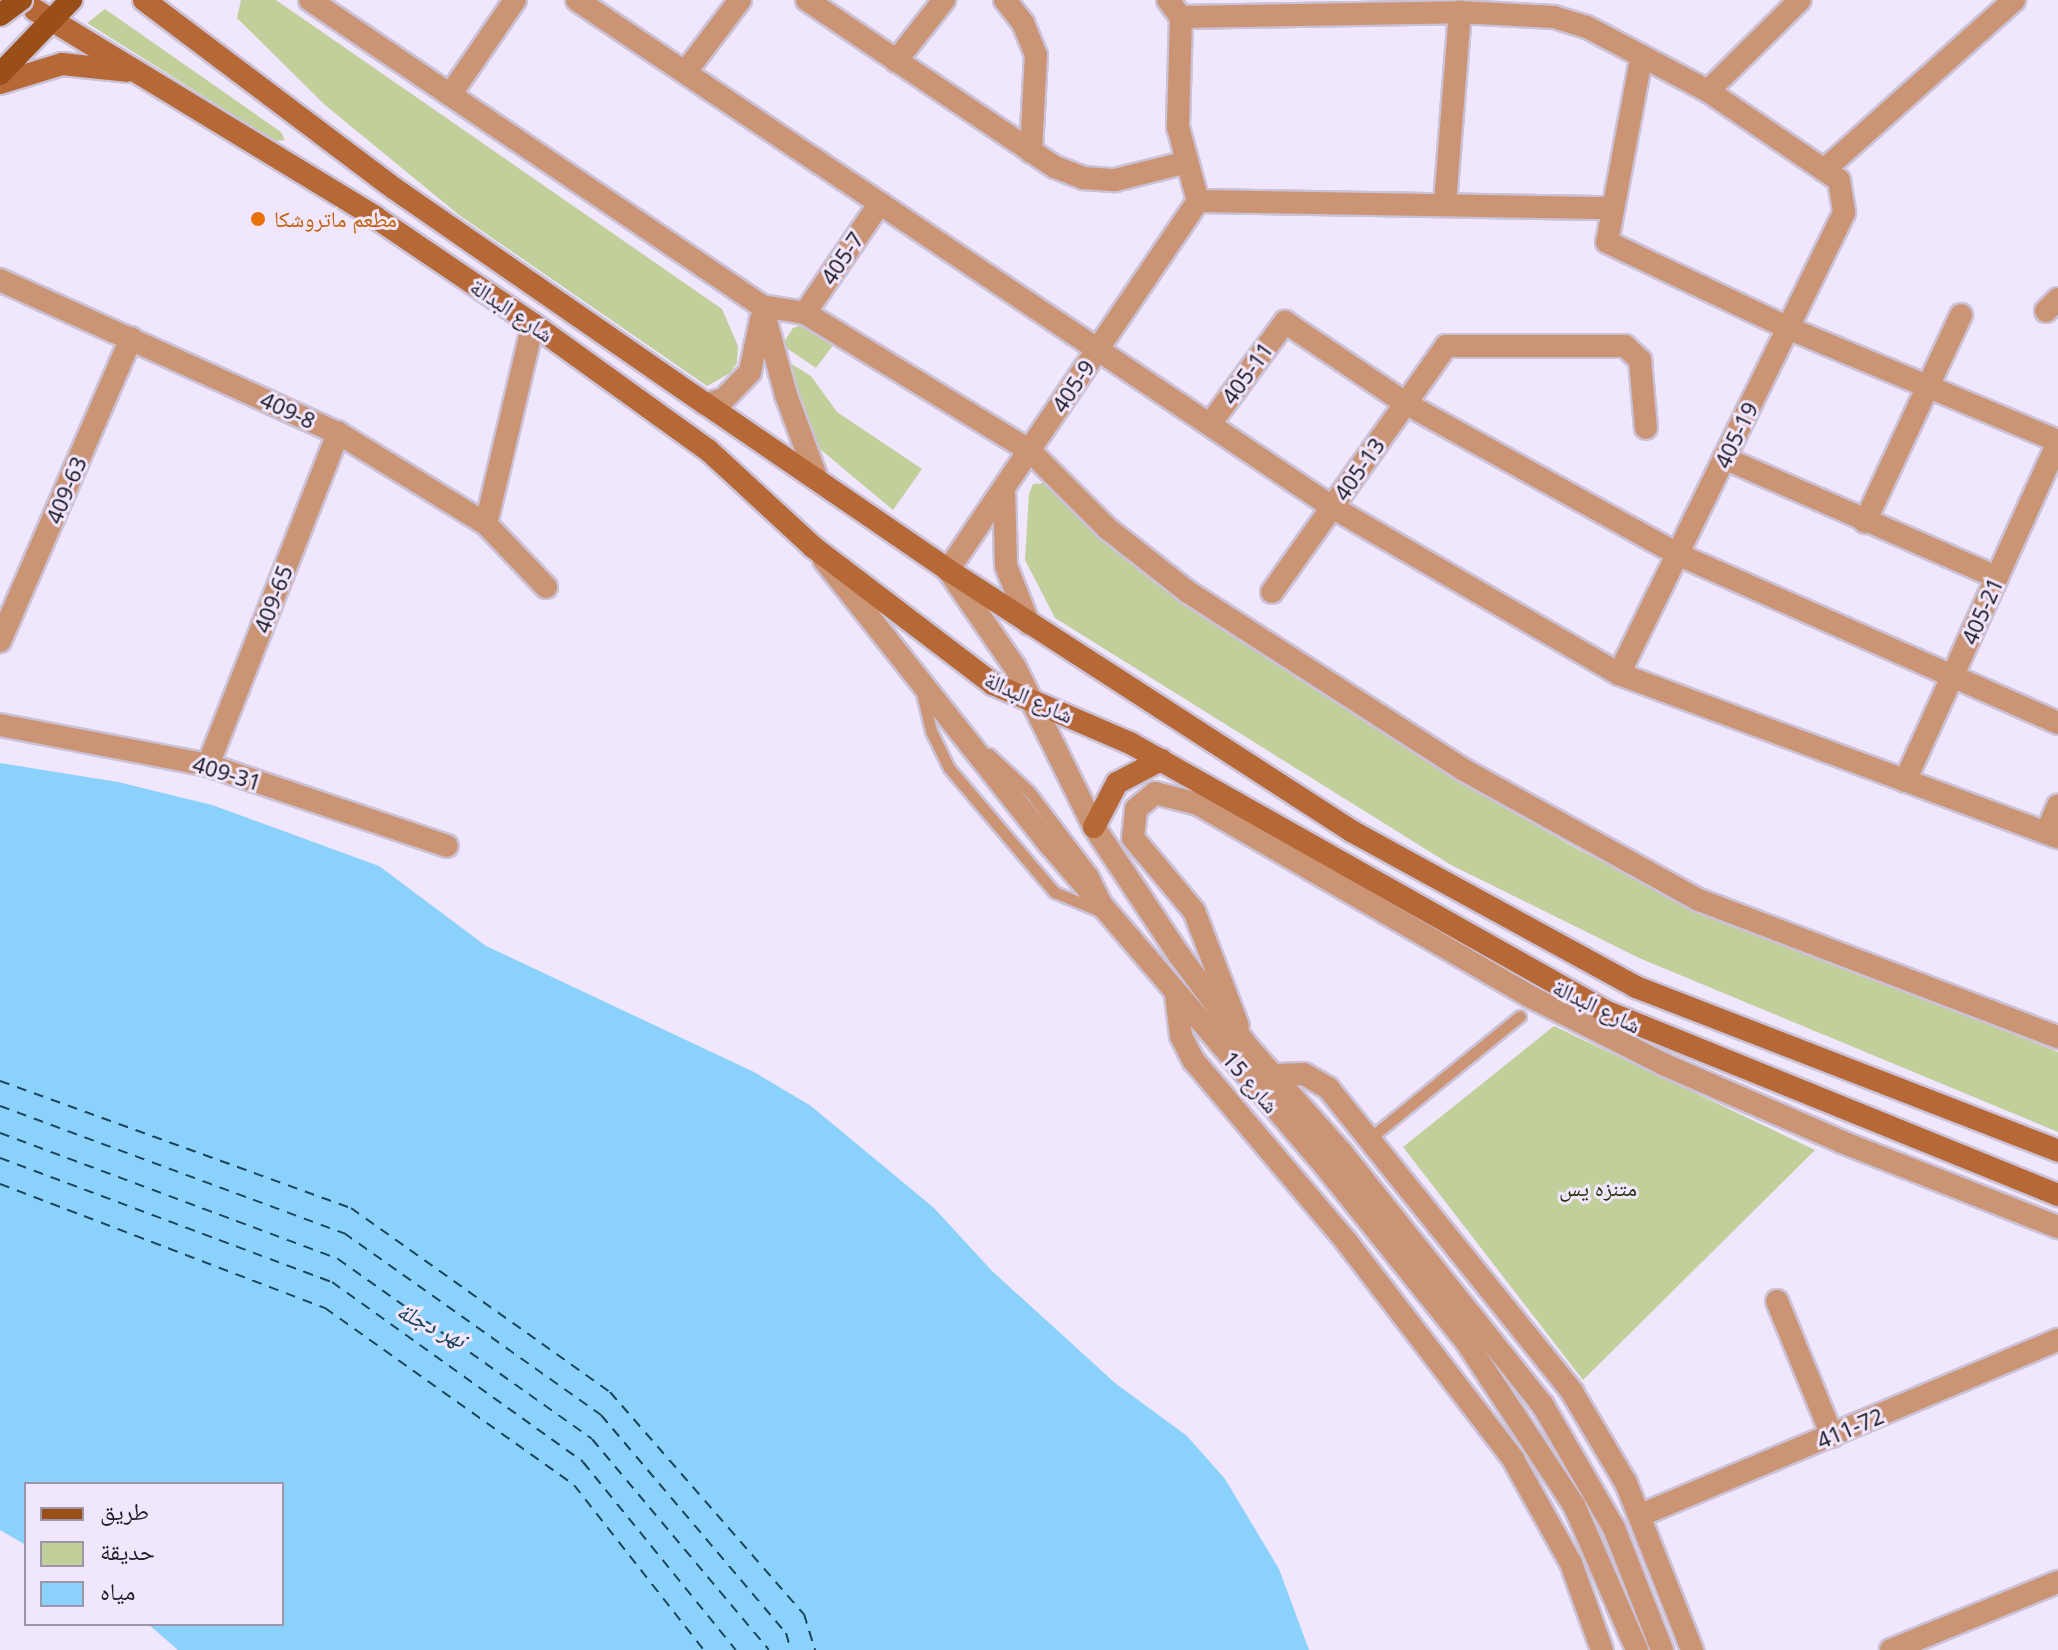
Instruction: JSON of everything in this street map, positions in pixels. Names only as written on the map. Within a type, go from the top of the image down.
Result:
[{"type":"main road","points":[[0,15],[71,0]]},
{"type":"main road","name":"شارع البدالة","points":[[144,0],[194,41],[395,189],[706,404],[1029,624],[1353,832],[1591,964],[1683,1007],[2058,1151]]},
{"type":"main road","points":[[172,0],[194,41]]},
{"type":"main road","points":[[0,74],[35,10]]},
{"type":"main road","name":"شارع البدالة","points":[[35,10],[375,217],[533,324],[708,450],[813,547],[974,672],[1161,760],[1499,956],[1605,1011],[2058,1195]]},
{"type":"main road","points":[[0,83],[62,64],[148,76]]},
{"type":"main road","points":[[1094,827],[1117,783],[1161,760]]},
{"type":"street","points":[[310,0],[762,306],[805,313],[1029,450],[1108,529],[1188,592],[1464,770],[1699,900],[2058,1037]]},
{"type":"street","points":[[450,95],[515,0]]},
{"type":"street","points":[[577,0],[687,70],[1332,507],[1619,674],[2052,835],[2058,806]]},
{"type":"street","points":[[687,70],[740,0]]},
{"type":"street","points":[[807,0],[1031,152],[1084,178],[1115,180],[1187,162]]},
{"type":"street","points":[[896,61],[944,0]]},
{"type":"street","points":[[1005,0],[1023,23],[1036,55],[1031,152]]},
{"type":"street","points":[[1708,91],[1800,0]]},
{"type":"street","points":[[1613,208],[1198,201],[1177,108],[1174,8],[1460,12],[1554,17],[1587,27],[1641,59],[1708,91],[1824,170],[2014,0]]},
{"type":"street","points":[[1445,203],[1460,12]]},
{"type":"street","points":[[1641,59],[1607,242],[1614,249],[1788,328],[2058,442]]},
{"type":"street","name":"405-19","points":[[1619,674],[1844,213],[1844,193],[1824,170]]},
{"type":"street","name":"405-9","points":[[948,570],[1198,201]]},
{"type":"street","name":"405-7","points":[[805,313],[880,203]]},
{"type":"street","name":"409-8","points":[[0,280],[338,433],[486,524],[546,587]]},
{"type":"street","points":[[706,404],[724,399],[750,372],[762,306]]},
{"type":"street","points":[[762,306],[786,395],[817,479]]},
{"type":"street","points":[[1865,522],[1961,315]]},
{"type":"street","name":"405-11","points":[[1210,424],[1285,322],[1405,403]]},
{"type":"street","points":[[486,524],[533,324]]},
{"type":"street","name":"409-63","points":[[0,641],[131,338]]},
{"type":"street","name":"405-13","points":[[1272,592],[1446,346],[1625,346],[1640,360],[1646,428]]},
{"type":"street","points":[[1405,403],[1677,554],[2058,723]]},
{"type":"street","name":"409-65","points":[[208,765],[338,433]]},
{"type":"street","name":"405-21","points":[[1905,781],[2058,442]]},
{"type":"street","points":[[1724,458],[1997,577]]},
{"type":"street","points":[[1004,487],[1006,566],[1029,624]]},
{"type":"street","name":"شارع 15","points":[[813,547],[1107,914],[1265,1098],[1333,1160],[1542,1404],[1614,1528],[1662,1650]]},
{"type":"street","name":"شارع 15","points":[[948,570],[995,634],[1034,702],[1094,827],[1196,978],[1247,1046],[1275,1075],[1531,1434],[1594,1542],[1637,1650]]},
{"type":"street","name":"409-31","points":[[0,725],[208,765],[447,846]]},
{"type":"street","points":[[1247,1046],[1194,911],[1133,838],[1136,809],[1155,793],[1198,804],[1533,998],[1663,1064],[1842,1142],[2058,1227]]},
{"type":"street","points":[[1196,978],[1176,995],[1187,1049],[1346,1241],[1513,1459],[1571,1563],[1602,1650]]},
{"type":"street","points":[[1275,1075],[1294,1072],[1321,1082],[1370,1138],[1572,1392],[1610,1452],[1641,1515],[1692,1650]]},
{"type":"street","points":[[1243,1118],[1265,1098]]},
{"type":"street","points":[[1777,1301],[1832,1436]]},
{"type":"street","name":"411-72","points":[[1641,1515],[2058,1340]]},
{"type":"street","points":[[1904,1648],[2058,1582]]},
{"type":"lane","points":[[919,681],[931,731],[949,768],[1054,892],[1107,914]]},
{"type":"lane","points":[[1370,1138],[1520,1016]]},
{"type":"green space","points":[[241,0],[276,0],[722,309],[738,346],[737,363],[730,373],[707,386],[459,215],[325,105],[237,18]]},
{"type":"green space","points":[[105,9],[281,132],[285,140],[275,141],[87,23]]},
{"type":"green space","points":[[808,323],[837,340],[816,368],[782,345],[793,328]]},
{"type":"green space","points":[[790,363],[811,376],[837,412],[922,469],[893,510],[814,444]]},
{"type":"green space","points":[[1045,483],[1205,613],[1454,778],[1577,849],[1697,908],[2058,1052],[2058,1132],[1639,958],[1451,865],[1055,618],[1025,560],[1029,494],[1033,484]]},
{"type":"green space","name":"متنزه يس","points":[[1554,1026],[1815,1150],[1583,1380],[1403,1147]]},
{"type":"water","name":"نهر دجلة","points":[[0,763],[118,782],[212,805],[379,866],[486,946],[754,1072],[811,1106],[934,1208],[992,1271],[1115,1383],[1187,1436],[1225,1479],[1279,1569],[1309,1650],[178,1650],[150,1626],[284,1626],[284,1482],[24,1482],[24,1544],[0,1530]]},
{"type":"ferry route","points":[[0,1081],[351,1208],[610,1392],[804,1614],[815,1650]]},
{"type":"ferry route","points":[[0,1106],[344,1233],[601,1415],[786,1633],[791,1650]]},
{"type":"ferry route","points":[[0,1133],[338,1259],[592,1439],[769,1650]]},
{"type":"ferry route","points":[[0,1158],[332,1282],[583,1462],[736,1650]]},
{"type":"ferry route","points":[[0,1184],[325,1308],[574,1485],[704,1650]]},
{"type":"place","name":"مطعم ماتروشكا","points":[[258,219]]}]
